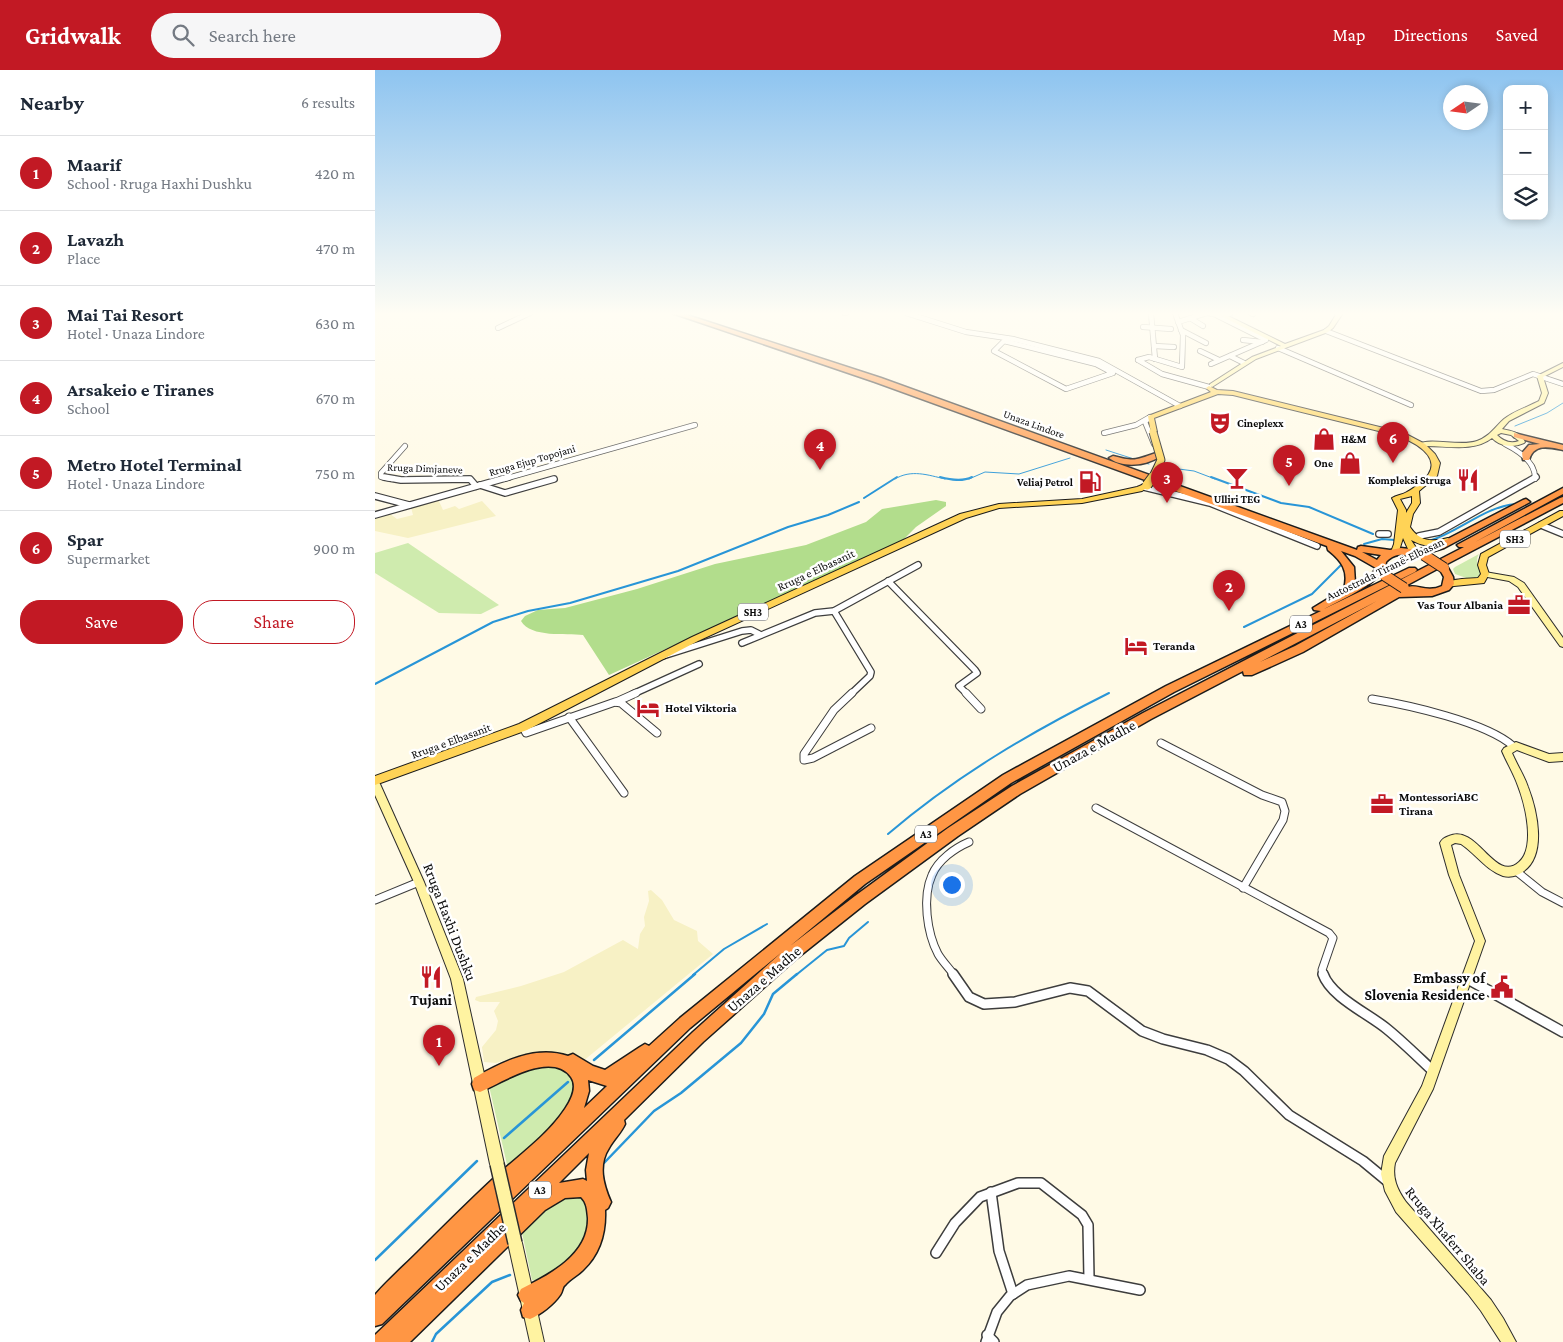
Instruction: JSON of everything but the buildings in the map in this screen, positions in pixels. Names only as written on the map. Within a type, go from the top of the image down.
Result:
[{"type":"highway","name":"Unaza Lindore","points":[[856,372],[1318,543],[1364,556],[1404,588],[1415,592]]},
{"type":"highway","name":"Unaza Lindore","points":[[868,372],[1363,550],[1419,553]]},
{"type":"highway","points":[[1517,435],[1563,449]]},
{"type":"highway","points":[[1059,441],[1131,462],[1153,458]]},
{"type":"highway","points":[[1520,444],[1563,449]]},
{"type":"highway","points":[[1526,458],[1526,453],[1530,448],[1548,446]]},
{"type":"highway","points":[[1419,553],[1431,550],[1563,484]]},
{"type":"highway","points":[[1524,503],[1563,490]]},
{"type":"highway","name":"Autostrada Tiranë-Elbasan","points":[[1190,679],[1453,550],[1563,490]]},
{"type":"highway","name":"Autostrada Tiranë-Elbasan","points":[[1202,689],[1563,500]]},
{"type":"highway","points":[[1446,571],[1453,565],[1536,523],[1563,506]]},
{"type":"highway","points":[[1318,543],[1340,555],[1350,568],[1352,580],[1348,592]]},
{"type":"highway","points":[[1190,679],[1222,657],[1348,592],[1375,576],[1382,570],[1381,561],[1392,553]]},
{"type":"highway","points":[[1419,553],[1446,571]]},
{"type":"highway","points":[[1202,689],[1252,670],[1299,648],[1397,594],[1436,592],[1447,585],[1446,571]]},
{"type":"highway","name":"Unaza e Madhe","points":[[375,1317],[685,1023],[860,880],[1007,779],[1190,679]]},
{"type":"highway","name":"Unaza e Madhe","points":[[382,1342],[698,1037],[791,954],[860,900],[953,832],[1016,790],[1147,716],[1202,689]]},
{"type":"highway","points":[[479,1080],[524,1059],[558,1057],[571,1061],[589,1073],[607,1078],[614,1075],[685,1023]]},
{"type":"highway","points":[[528,1303],[543,1296],[579,1270],[599,1243],[604,1213],[592,1175],[596,1156],[611,1131],[661,1080],[698,1037]]},
{"type":"highway","points":[[375,1310],[387,1295],[484,1199],[555,1132],[577,1106],[582,1087],[581,1078],[576,1070],[569,1065],[550,1060],[518,1065],[479,1080]]},
{"type":"highway","points":[[394,1342],[403,1336],[539,1204],[563,1190],[583,1188],[593,1198],[597,1216],[597,1229],[587,1254],[567,1273],[528,1303]]},
{"type":"main road","points":[[1204,397],[1210,386],[1221,387],[1233,393],[1402,434],[1422,444],[1433,455],[1437,466],[1434,474],[1415,491],[1396,498],[1401,514],[1398,544],[1392,553]]},
{"type":"main road","points":[[1145,486],[1160,469],[1162,461],[1150,417],[1204,397],[1221,387]]},
{"type":"main road","points":[[1477,443],[1505,444]]},
{"type":"main road","name":"Rruga e Elbasanit","points":[[375,783],[523,727],[661,656],[972,512],[1007,505],[1082,501],[1145,486]]},
{"type":"main road","points":[[1415,491],[1413,503],[1408,512],[1405,540],[1419,553]]},
{"type":"main road","points":[[1405,496],[1413,503]]},
{"type":"main road","points":[[1399,504],[1413,503]]},
{"type":"main road","name":"SH3","points":[[1485,574],[1481,565],[1483,556],[1563,513]]},
{"type":"main road","points":[[1407,530],[1412,537],[1422,542],[1434,544],[1448,541]]},
{"type":"main road","points":[[1446,571],[1466,582]]},
{"type":"main road","points":[[1447,585],[1481,581],[1485,574]]},
{"type":"street","points":[[1035,372],[1068,389],[1113,372]]},
{"type":"street","points":[[1118,372],[1180,406]]},
{"type":"street","points":[[1159,372],[1210,386],[1221,387],[1235,372]]},
{"type":"street","points":[[1338,372],[1411,405]]},
{"type":"street","points":[[1434,372],[1483,391],[1495,390],[1527,376],[1540,376],[1563,384]]},
{"type":"street","points":[[1540,376],[1548,372]]},
{"type":"street","points":[[1495,433],[1505,421],[1542,402],[1545,392],[1540,376]]},
{"type":"street","points":[[1104,433],[1136,425],[1150,417]]},
{"type":"street","points":[[1150,417],[1145,422],[1153,458]]},
{"type":"street","points":[[1419,536],[1439,532],[1536,478],[1536,473],[1526,458],[1520,444],[1522,440],[1506,426],[1505,421]]},
{"type":"street","name":"Rruga Ejup Topojani","points":[[375,515],[695,424]]},
{"type":"street","points":[[1422,444],[1467,445],[1477,443],[1495,433],[1506,431],[1517,435]]},
{"type":"street","points":[[1495,433],[1498,441],[1526,458]]},
{"type":"street","points":[[1505,444],[1520,444]]},
{"type":"street","name":"Rruga Dimjaneve","points":[[405,446],[381,473],[381,477],[396,480],[470,479],[478,485]]},
{"type":"street","points":[[478,485],[505,493],[554,479]]},
{"type":"street","points":[[1145,486],[1216,506],[1318,543]]},
{"type":"street","points":[[375,496],[411,505]]},
{"type":"street","points":[[1541,525],[1563,534]]},
{"type":"street","points":[[1379,534],[1388,534]]},
{"type":"street","points":[[742,643],[759,634],[815,613],[834,611],[918,565]]},
{"type":"street","points":[[1485,574],[1511,579],[1521,585],[1563,644]]},
{"type":"street","points":[[889,581],[975,670],[977,673],[959,686],[981,709]]},
{"type":"street","points":[[834,611],[871,672],[870,676],[834,710],[804,754],[804,760],[813,758],[871,728]]},
{"type":"street","points":[[661,656],[669,656],[743,631],[751,630],[759,634]]},
{"type":"street","points":[[523,727],[526,733],[569,716],[615,702],[699,664]]},
{"type":"street","points":[[1372,699],[1412,705],[1442,714],[1501,737],[1513,746],[1521,747],[1549,758],[1563,757]]},
{"type":"street","points":[[615,702],[621,703],[657,733]]},
{"type":"street","points":[[569,716],[625,793]]},
{"type":"street","points":[[1161,743],[1262,796],[1282,802],[1285,808],[1285,815],[1243,888]]},
{"type":"street","points":[[1513,746],[1507,751],[1523,787],[1533,834],[1532,851],[1523,866],[1516,871]]},
{"type":"street","name":"Rruga Haxhi Dushku","points":[[375,783],[419,882],[457,979],[528,1303]]},
{"type":"street","points":[[1096,808],[1329,933],[1333,938],[1323,970],[1325,982],[1386,1028],[1433,1071]]},
{"type":"street","points":[[1387,1180],[1389,1161],[1418,1108],[1480,941],[1451,866],[1445,843],[1453,838],[1463,839],[1492,865],[1501,870],[1516,871],[1542,892],[1563,903]]},
{"type":"street","points":[[969,842],[947,856],[931,876],[929,916],[930,932],[937,953],[967,996],[976,1002],[987,1005],[1033,998],[1073,987],[1082,988],[1141,1030],[1155,1037],[1199,1047],[1227,1058],[1240,1067],[1287,1114],[1372,1166],[1387,1180]]},
{"type":"street","points":[[375,900],[419,882]]},
{"type":"street","points":[[1465,978],[1563,1032]]},
{"type":"street","name":"Rruga Xhaferr Shaba","points":[[1387,1180],[1401,1207],[1479,1297],[1494,1316],[1509,1342]]},
{"type":"street","points":[[936,1253],[955,1223],[971,1204],[991,1192],[1018,1183],[1041,1183],[1082,1215],[1088,1225],[1089,1278]]},
{"type":"street","points":[[991,1192],[999,1251],[1013,1294]]},
{"type":"street","points":[[989,1340],[997,1312],[1013,1294],[1027,1285],[1069,1276],[1089,1278],[1141,1290]]},
{"type":"street","points":[[528,1303],[537,1342]]},
{"type":"shaded area","points":[[438,499],[443,510],[455,506],[459,509],[482,501],[496,516],[408,538],[375,531],[375,518],[390,514],[397,519],[413,515],[411,507]]},
{"type":"shaded area","points":[[651,890],[662,900],[674,920],[697,931],[698,941],[713,954],[582,1062],[564,1054],[540,1053],[496,1063],[484,1062],[482,1047],[496,1030],[498,1021],[494,1011],[500,1002],[480,1002],[475,1000],[476,997],[521,986],[564,972],[623,940],[638,949],[640,934],[645,926],[644,917],[649,901],[648,891]]},
{"type":"green space","points":[[936,500],[946,502],[946,506],[916,527],[902,541],[609,675],[583,635],[549,634],[533,630],[521,621],[525,616],[538,610],[565,608],[637,589],[715,564],[806,545],[866,522],[882,509]]},
{"type":"green space","points":[[408,543],[499,605],[481,614],[439,613],[375,573],[375,553]]},
{"type":"green space","points":[[1479,554],[1477,561],[1480,573],[1479,579],[1472,580],[1455,574],[1453,569],[1455,567]]},
{"type":"green space","points":[[559,1065],[578,1083],[569,1110],[508,1169],[489,1086],[513,1069]]},
{"type":"green space","points":[[566,1194],[586,1197],[594,1221],[577,1260],[539,1281],[532,1280],[521,1228]]},
{"type":"waterway","points":[[1515,426],[1547,413],[1563,403]]},
{"type":"waterway","points":[[1106,450],[1137,460]]},
{"type":"waterway","points":[[969,479],[985,472],[1019,474],[1070,458]]},
{"type":"waterway","points":[[1144,463],[1149,464]]},
{"type":"waterway","points":[[1171,468],[1194,471],[1215,479]]},
{"type":"waterway","points":[[895,479],[907,474],[945,479]]},
{"type":"waterway","points":[[864,498],[897,477]]},
{"type":"waterway","points":[[940,477],[956,480],[972,477]]},
{"type":"waterway","points":[[1211,477],[1281,503],[1309,507],[1373,534]]},
{"type":"waterway","points":[[375,684],[493,622],[528,611],[570,603],[678,571],[788,527],[828,515],[859,502]]},
{"type":"waterway","points":[[1429,541],[1493,510],[1516,504]]},
{"type":"waterway","points":[[1364,544],[1382,539],[1395,540]]},
{"type":"waterway","points":[[1244,627],[1312,594],[1341,565]]},
{"type":"waterway","points":[[888,834],[967,774],[1050,724],[1109,693]]},
{"type":"waterway","points":[[796,975],[827,950],[844,946],[849,938],[868,922]]},
{"type":"waterway","points":[[693,975],[724,949],[767,924]]},
{"type":"waterway","points":[[594,1060],[695,974]]},
{"type":"waterway","points":[[604,1163],[654,1111],[681,1093],[741,1043],[764,1014],[773,994],[797,974]]},
{"type":"waterway","points":[[504,1138],[568,1082]]},
{"type":"waterway","points":[[375,1260],[477,1161]]},
{"type":"waterway","points":[[432,1342],[436,1334],[492,1282],[510,1275]]},
{"type":"place","name":"Cineplexx","points":[[1220,423]]},
{"type":"place","name":"H&M","points":[[1324,439]]},
{"type":"place","name":"One","points":[[1350,463]]},
{"type":"place","name":"Spar","points":[[1393,463]]},
{"type":"place","name":"Arsakeio e Tiranes","points":[[820,470]]},
{"type":"place","name":"Ulliri TEG","points":[[1237,478]]},
{"type":"place","name":"Kompleksi Struga","points":[[1468,480]]},
{"type":"place","name":"Veliaj Petrol","points":[[1090,482]]},
{"type":"place","name":"Metro Hotel Terminal","points":[[1289,486]]},
{"type":"place","name":"Mai Tai Resort","points":[[1167,503]]},
{"type":"place","name":"Vas Tour Albania","points":[[1519,605]]},
{"type":"place","name":"Lavazh","points":[[1229,611]]},
{"type":"place","name":"Teranda","points":[[1136,646]]},
{"type":"place","name":"Hotel Viktoria","points":[[648,708]]},
{"type":"place","name":"MontessoriABC Tirana","points":[[1382,804]]},
{"type":"place","name":"Tujani","points":[[431,977]]},
{"type":"place","name":"Embassy of Slovenia Residence","points":[[1502,987]]},
{"type":"place","name":"Maarif","points":[[439,1066]]}]
